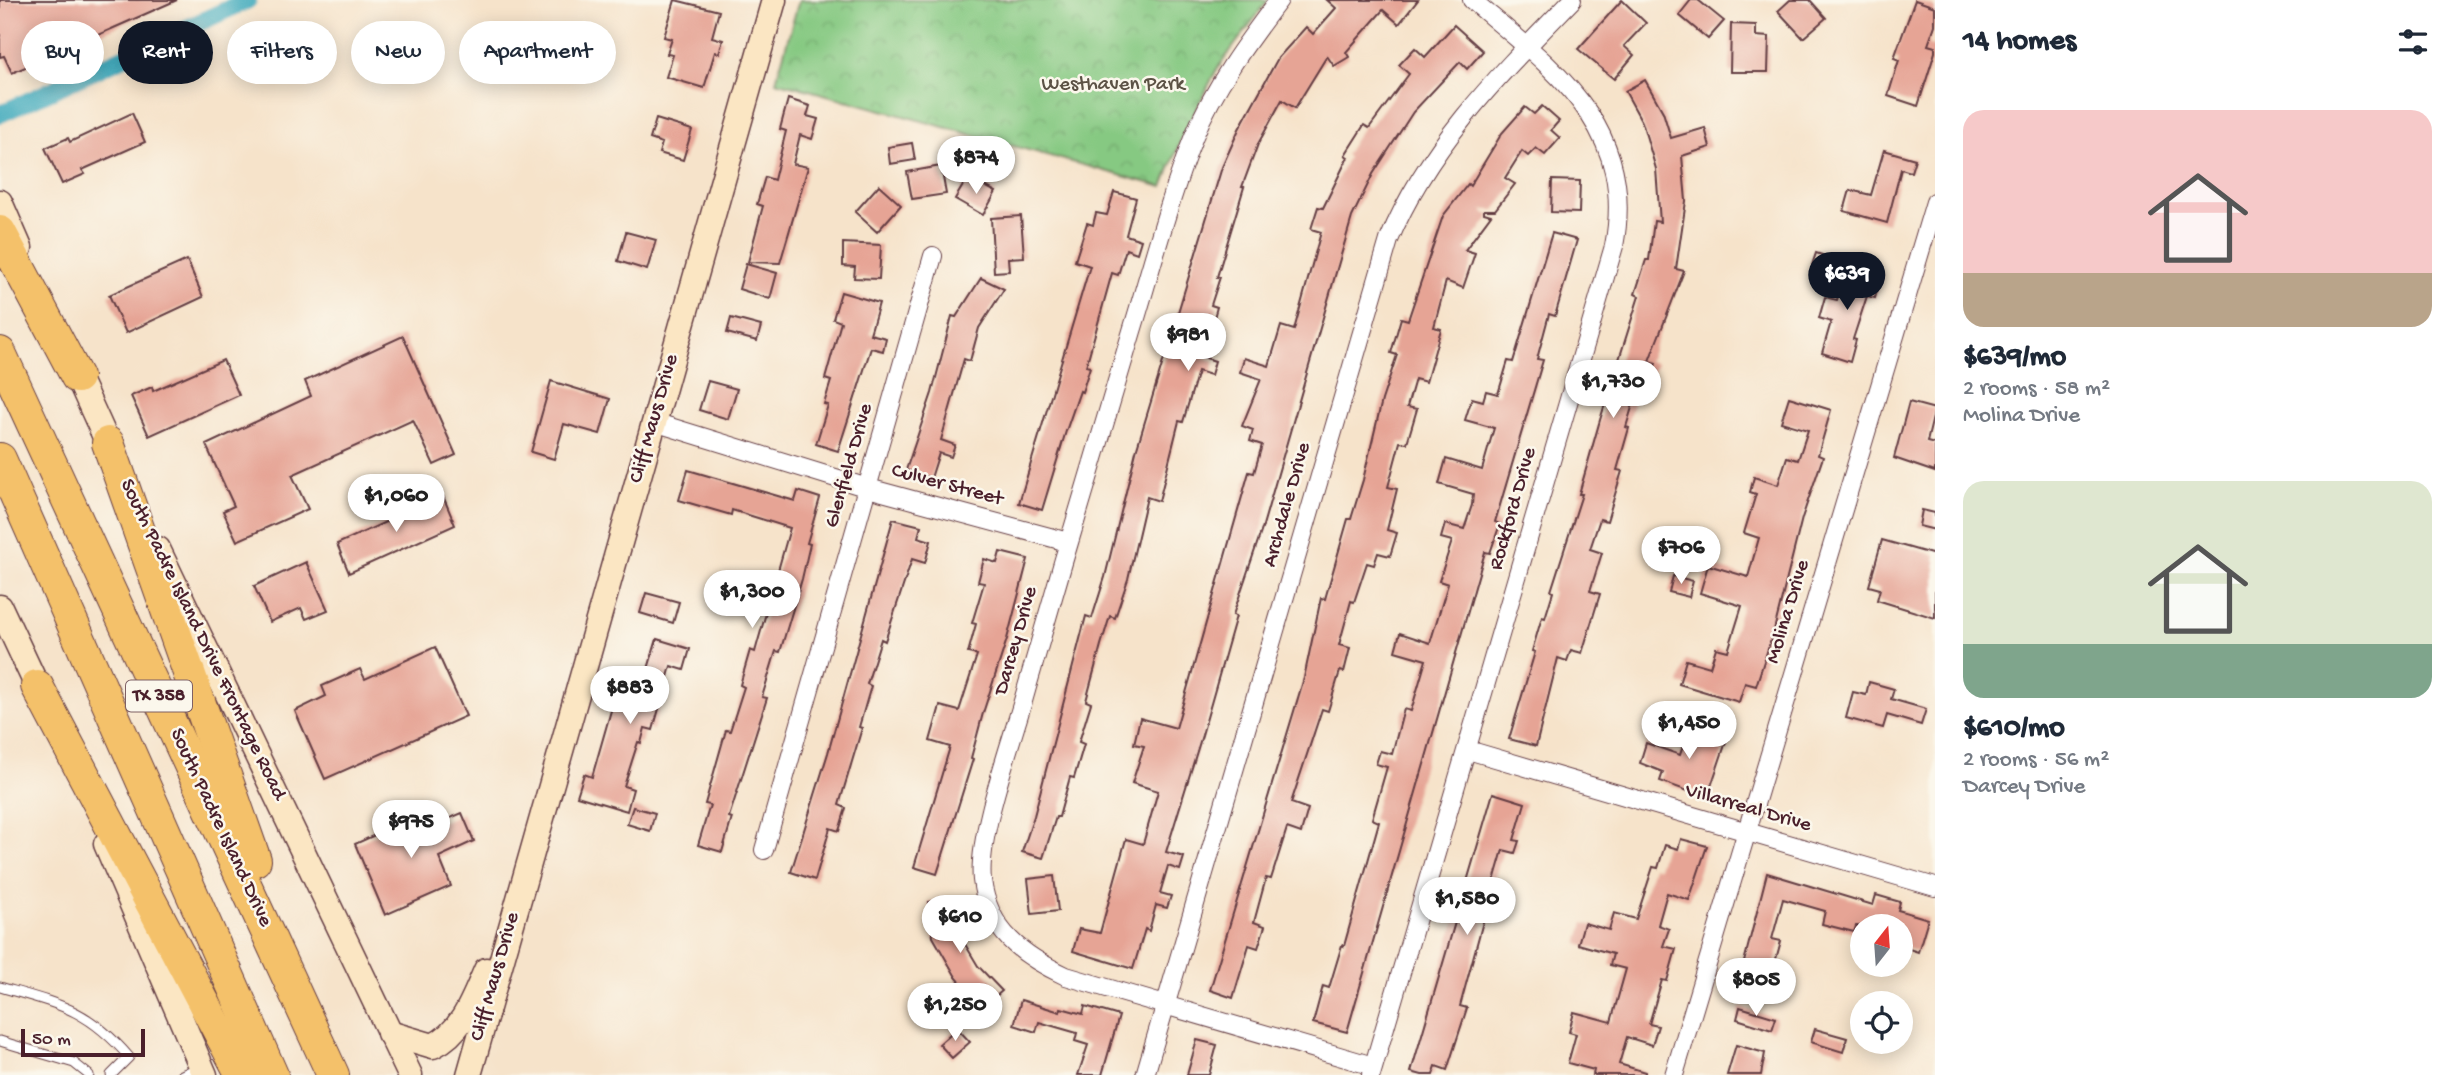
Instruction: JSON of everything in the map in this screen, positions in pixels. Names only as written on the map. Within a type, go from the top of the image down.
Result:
[{"type":"highway","points":[[0,232],[77,377]]},
{"type":"highway","name":"South Padre Island Drive","points":[[0,353],[334,1075]]},
{"type":"highway","points":[[107,443],[318,1039]]},
{"type":"highway","name":"TX 358","points":[[0,459],[272,1075]]},
{"type":"highway","points":[[37,686],[242,1075]]},
{"type":"main road","name":"Cliff Maus Drive","points":[[468,1075],[775,0]]},
{"type":"main road","name":"South Padre Island Drive Frontage Road","points":[[0,202],[107,443],[410,1075]]},
{"type":"main road","points":[[0,607],[37,686],[196,1072]]},
{"type":"main road","name":"Cliff Maus Drive","points":[[389,1033],[433,1046],[451,1037],[485,972],[535,838]]},
{"type":"street","name":"Darcey Drive","points":[[1279,0],[1237,59],[1195,135],[1177,182],[1068,542],[987,832],[982,882],[990,912],[1001,931],[1034,961],[1066,976],[1167,1005],[1372,1071]]},
{"type":"street","name":"Rockford Drive","points":[[1372,1071],[1614,246],[1619,216],[1614,167],[1591,112],[1527,47],[1472,0]]},
{"type":"street","name":"Archdale Drive","points":[[1145,1075],[1389,240],[1403,207],[1436,153],[1527,47],[1572,0]]},
{"type":"street","name":"Molina Drive","points":[[1674,1075],[1935,202]]},
{"type":"street","name":"Glenfield Drive","points":[[764,850],[933,256]]},
{"type":"street","name":"Culver Street","points":[[654,422],[868,488],[1068,542]]},
{"type":"street","name":"Villarreal Drive","points":[[1468,750],[1935,887]]},
{"type":"lane","points":[[0,988],[56,1003],[84,1015],[105,1030],[129,1057],[111,1075]]},
{"type":"lane","points":[[0,1041],[74,1063],[89,1075]]},
{"type":"green space","name":"Westhaven Park","points":[[799,0],[1268,0],[1217,69],[1182,137],[1163,187],[776,81]]},
{"type":"building","points":[[0,0],[177,0],[130,21],[118,21],[118,26],[104,32],[104,21],[21,21],[21,69],[12,73],[4,56],[0,57]]},
{"type":"building","points":[[675,0],[719,11],[712,37],[723,40],[719,53],[715,52],[704,88],[666,77],[673,55],[667,54],[672,39],[664,37]]},
{"type":"building","points":[[1327,0],[1418,0],[1399,24],[1383,10],[1346,52],[1349,57],[1334,66],[1327,56],[1295,108],[1282,100],[1258,144],[1242,187],[1211,305],[1217,307],[1203,357],[1215,361],[1211,375],[1198,371],[1183,422],[1179,421],[1159,501],[1147,497],[1128,579],[1115,618],[1110,616],[1086,701],[1091,703],[1079,742],[1084,744],[1043,858],[1022,852],[1034,816],[1086,616],[1092,618],[1105,577],[1136,451],[1222,167],[1239,129],[1278,58],[1306,27],[1313,34],[1336,8]]},
{"type":"building","points":[[1622,0],[1646,23],[1624,46],[1634,55],[1614,79],[1578,49]]},
{"type":"building","points":[[1691,0],[1698,0],[1724,21],[1708,39],[1679,15]]},
{"type":"building","points":[[1790,0],[1810,0],[1826,18],[1803,38],[1778,11]]},
{"type":"building","points":[[1915,0],[1935,7],[1935,25],[1928,45],[1935,47],[1935,52],[1918,106],[1888,96],[1899,60],[1894,58]]},
{"type":"building","points":[[1731,24],[1756,25],[1756,36],[1769,37],[1768,72],[1730,72]]},
{"type":"building","points":[[1454,25],[1483,51],[1467,69],[1460,62],[1413,112],[1373,174],[1352,217],[1262,529],[1233,615],[1236,616],[1166,852],[1184,857],[1180,870],[1168,866],[1160,893],[1171,896],[1167,908],[1156,905],[1149,931],[1145,929],[1133,969],[1073,951],[1079,929],[1100,933],[1126,839],[1143,844],[1158,791],[1132,783],[1144,746],[1134,744],[1140,718],[1176,728],[1249,472],[1254,473],[1262,445],[1250,441],[1253,430],[1242,426],[1261,379],[1240,372],[1244,358],[1269,366],[1281,326],[1294,330],[1321,232],[1311,229],[1318,207],[1323,208],[1348,157],[1345,155],[1364,125],[1369,128],[1409,74],[1399,65],[1415,48],[1425,57]]},
{"type":"building","points":[[1645,80],[1663,112],[1671,138],[1705,128],[1710,147],[1682,156],[1686,201],[1676,269],[1684,271],[1649,361],[1656,363],[1650,384],[1640,381],[1617,470],[1622,471],[1607,521],[1600,519],[1590,549],[1602,553],[1590,591],[1600,594],[1582,653],[1571,650],[1567,661],[1558,658],[1536,746],[1509,739],[1535,652],[1532,651],[1553,592],[1551,591],[1582,494],[1579,494],[1600,420],[1639,296],[1635,294],[1646,260],[1649,260],[1654,221],[1660,222],[1656,169],[1642,122],[1625,91]]},
{"type":"building","points":[[788,99],[810,106],[807,116],[818,119],[812,139],[800,135],[793,164],[808,167],[780,263],[748,262],[763,206],[757,204],[765,177],[774,180],[786,131],[780,129]]},
{"type":"building","points":[[1542,106],[1559,121],[1551,130],[1560,138],[1545,155],[1536,148],[1528,156],[1522,151],[1505,178],[1515,184],[1495,210],[1484,210],[1484,213],[1491,215],[1465,250],[1475,253],[1463,288],[1446,281],[1434,327],[1441,329],[1426,382],[1415,379],[1407,407],[1417,409],[1407,443],[1400,442],[1388,487],[1397,489],[1387,530],[1397,533],[1390,556],[1378,553],[1374,565],[1367,563],[1354,602],[1351,601],[1339,645],[1350,648],[1344,672],[1340,671],[1328,711],[1322,709],[1291,803],[1308,809],[1301,833],[1287,828],[1271,879],[1266,878],[1254,922],[1265,926],[1258,948],[1249,945],[1233,998],[1210,990],[1304,678],[1321,598],[1325,599],[1348,519],[1351,519],[1363,480],[1382,400],[1397,355],[1391,353],[1401,318],[1408,320],[1443,216],[1468,184],[1470,186],[1502,133],[1525,107],[1534,114]]},
{"type":"building","points":[[132,113],[145,142],[82,170],[85,174],[62,184],[45,148],[68,138],[70,142]]},
{"type":"building","points":[[656,119],[692,130],[683,160],[659,153],[662,143],[650,139]]},
{"type":"building","points":[[912,143],[915,160],[890,164],[888,147]]},
{"type":"building","points":[[1884,150],[1915,159],[1911,172],[1901,169],[1887,223],[1844,211],[1850,190],[1871,195]]},
{"type":"building","points":[[941,166],[946,194],[912,199],[907,172]]},
{"type":"building","points":[[968,177],[996,192],[983,215],[955,199]]},
{"type":"building","points":[[1552,180],[1580,181],[1579,213],[1551,212]]},
{"type":"building","points":[[879,185],[901,205],[877,232],[855,212]]},
{"type":"building","points":[[1114,192],[1136,198],[1126,235],[1141,240],[1137,253],[1126,249],[1118,275],[1112,273],[1086,366],[1090,367],[1066,431],[1042,510],[1019,503],[1090,266],[1075,261],[1087,223],[1093,225],[1096,213],[1107,215]]},
{"type":"building","points":[[1021,216],[1024,257],[1008,258],[1009,271],[994,272],[991,218]]},
{"type":"building","points":[[626,232],[656,240],[647,270],[618,261]]},
{"type":"building","points":[[1552,233],[1577,240],[1555,316],[1549,314],[1537,359],[1543,360],[1495,522],[1500,524],[1490,553],[1485,552],[1347,1032],[1313,1023],[1323,986],[1329,988],[1342,945],[1344,946],[1379,822],[1372,819],[1387,767],[1376,764],[1380,751],[1392,754],[1404,709],[1411,711],[1426,660],[1395,651],[1400,633],[1430,643],[1448,584],[1439,581],[1452,541],[1441,538],[1445,524],[1464,529],[1472,505],[1473,494],[1439,484],[1446,459],[1482,470],[1494,428],[1465,420],[1472,398],[1483,401],[1486,391],[1498,394],[1508,361],[1513,362]]},
{"type":"building","points":[[843,243],[881,245],[879,279],[854,278],[855,267],[843,266]]},
{"type":"building","points":[[1816,253],[1844,262],[1840,274],[1812,265]]},
{"type":"building","points":[[187,260],[203,297],[126,333],[109,295]]},
{"type":"building","points":[[746,264],[777,273],[770,299],[739,289]]},
{"type":"building","points":[[1847,266],[1881,276],[1875,298],[1867,296],[1853,339],[1856,340],[1850,362],[1822,353],[1831,322],[1819,318],[1825,297],[1837,300]]},
{"type":"building","points":[[981,278],[1004,289],[979,328],[970,361],[964,359],[941,440],[955,445],[951,457],[939,453],[931,478],[906,470],[932,393],[952,316],[956,317]]},
{"type":"building","points":[[841,292],[879,303],[870,334],[886,338],[883,351],[871,348],[838,451],[816,444],[828,405],[824,404],[831,381],[825,379],[841,322],[833,319]]},
{"type":"building","points":[[731,318],[761,326],[757,341],[727,333]]},
{"type":"building","points":[[403,336],[456,455],[434,465],[413,420],[292,475],[308,509],[237,541],[223,511],[234,506],[206,445],[311,396],[305,381]]},
{"type":"building","points":[[223,360],[239,395],[149,436],[131,396],[152,387],[153,391]]},
{"type":"building","points":[[551,381],[610,399],[600,434],[564,424],[554,459],[531,452]]},
{"type":"building","points":[[708,381],[737,389],[728,419],[699,410]]},
{"type":"building","points":[[1789,397],[1831,410],[1818,455],[1823,457],[1802,518],[1774,630],[1756,686],[1745,683],[1739,702],[1679,684],[1686,660],[1710,667],[1716,648],[1728,651],[1742,606],[1700,593],[1708,565],[1748,577],[1759,538],[1744,533],[1756,494],[1750,492],[1754,477],[1778,485],[1787,457],[1798,460],[1808,430],[1781,422]]},
{"type":"building","points":[[1909,402],[1935,409],[1927,442],[1935,444],[1935,472],[1894,458]]},
{"type":"building","points":[[688,470],[795,501],[798,491],[820,498],[807,543],[810,544],[802,579],[780,652],[776,651],[762,697],[767,698],[729,817],[732,818],[722,852],[698,845],[710,805],[705,804],[726,730],[730,731],[744,687],[740,685],[750,650],[755,652],[790,528],[732,510],[731,515],[679,500]]},
{"type":"building","points":[[443,496],[455,525],[349,573],[337,544]]},
{"type":"building","points":[[1922,510],[1935,513],[1935,530],[1919,526]]},
{"type":"building","points":[[893,519],[921,526],[918,537],[931,541],[925,563],[912,559],[885,641],[881,639],[867,684],[871,686],[859,727],[862,728],[839,805],[846,808],[839,831],[830,828],[815,880],[791,872],[828,753]]},
{"type":"building","points":[[1882,540],[1935,555],[1935,618],[1877,600],[1880,589],[1869,586]]},
{"type":"building","points":[[1000,552],[1028,559],[1007,639],[983,713],[971,758],[973,759],[937,874],[914,867],[950,747],[930,741],[940,706],[959,711],[977,655],[968,653],[976,624],[972,623],[984,583],[978,582],[984,559],[997,563]]},
{"type":"building","points":[[306,562],[328,610],[306,619],[301,608],[270,622],[254,586]]},
{"type":"building","points":[[1673,576],[1693,581],[1689,597],[1669,592]]},
{"type":"building","points":[[646,593],[679,602],[673,623],[640,613]]},
{"type":"building","points":[[657,639],[690,649],[684,670],[671,666],[653,730],[645,728],[641,743],[638,742],[624,786],[633,789],[627,811],[577,796],[584,774],[592,777],[622,672],[645,679]]},
{"type":"building","points":[[435,647],[466,716],[325,779],[295,711],[326,696],[322,686],[360,669],[365,679]]},
{"type":"building","points":[[1869,682],[1894,689],[1891,699],[1926,709],[1921,725],[1887,715],[1883,728],[1846,718],[1853,692],[1866,695]]},
{"type":"building","points":[[1690,725],[1728,736],[1707,798],[1660,781],[1663,772],[1640,763],[1646,743],[1680,755]]},
{"type":"building","points":[[1493,793],[1525,803],[1514,840],[1519,841],[1515,853],[1503,850],[1460,1006],[1467,1008],[1447,1070],[1436,1066],[1433,1075],[1411,1072]]},
{"type":"building","points":[[633,807],[655,813],[650,831],[627,824]]},
{"type":"building","points":[[462,813],[474,841],[439,857],[451,886],[385,915],[355,844],[419,815],[425,829]]},
{"type":"building","points":[[1681,839],[1707,846],[1689,900],[1667,893],[1658,925],[1669,929],[1663,946],[1676,949],[1667,981],[1662,980],[1649,1024],[1658,1026],[1652,1045],[1627,1037],[1619,1064],[1645,1072],[1645,1075],[1593,1075],[1594,1070],[1568,1063],[1576,1034],[1569,1032],[1574,1012],[1611,1022],[1626,969],[1610,965],[1613,954],[1578,944],[1584,923],[1609,930],[1614,913],[1636,919],[1653,867],[1658,868],[1665,845],[1678,849]]},
{"type":"building","points":[[1767,873],[1873,905],[1876,895],[1900,902],[1898,910],[1911,914],[1850,914],[1850,931],[1822,924],[1825,911],[1783,899],[1772,939],[1781,941],[1773,970],[1744,962]]},
{"type":"building","points":[[1054,876],[1058,911],[1032,914],[1028,879]]},
{"type":"building","points":[[950,900],[953,924],[978,966],[1002,991],[982,1008],[956,977],[933,937],[929,902]]},
{"type":"building","points":[[1913,914],[1928,919],[1918,952],[1913,950]]},
{"type":"building","points":[[1021,1000],[1060,1012],[1061,1008],[1083,1014],[1085,1006],[1119,1016],[1102,1075],[1078,1075],[1088,1045],[1075,1041],[1077,1033],[1039,1022],[1036,1032],[1014,1025]]},
{"type":"building","points":[[1740,1007],[1776,1018],[1772,1030],[1737,1019]]},
{"type":"building","points":[[957,1028],[970,1042],[952,1058],[939,1044]]},
{"type":"building","points":[[1815,1029],[1847,1038],[1843,1052],[1811,1042]]},
{"type":"building","points":[[1197,1040],[1217,1045],[1209,1075],[1187,1075]]},
{"type":"building","points":[[1736,1045],[1765,1053],[1761,1075],[1727,1075]]},
{"type":"waterway","points":[[0,114],[248,0]]}]
